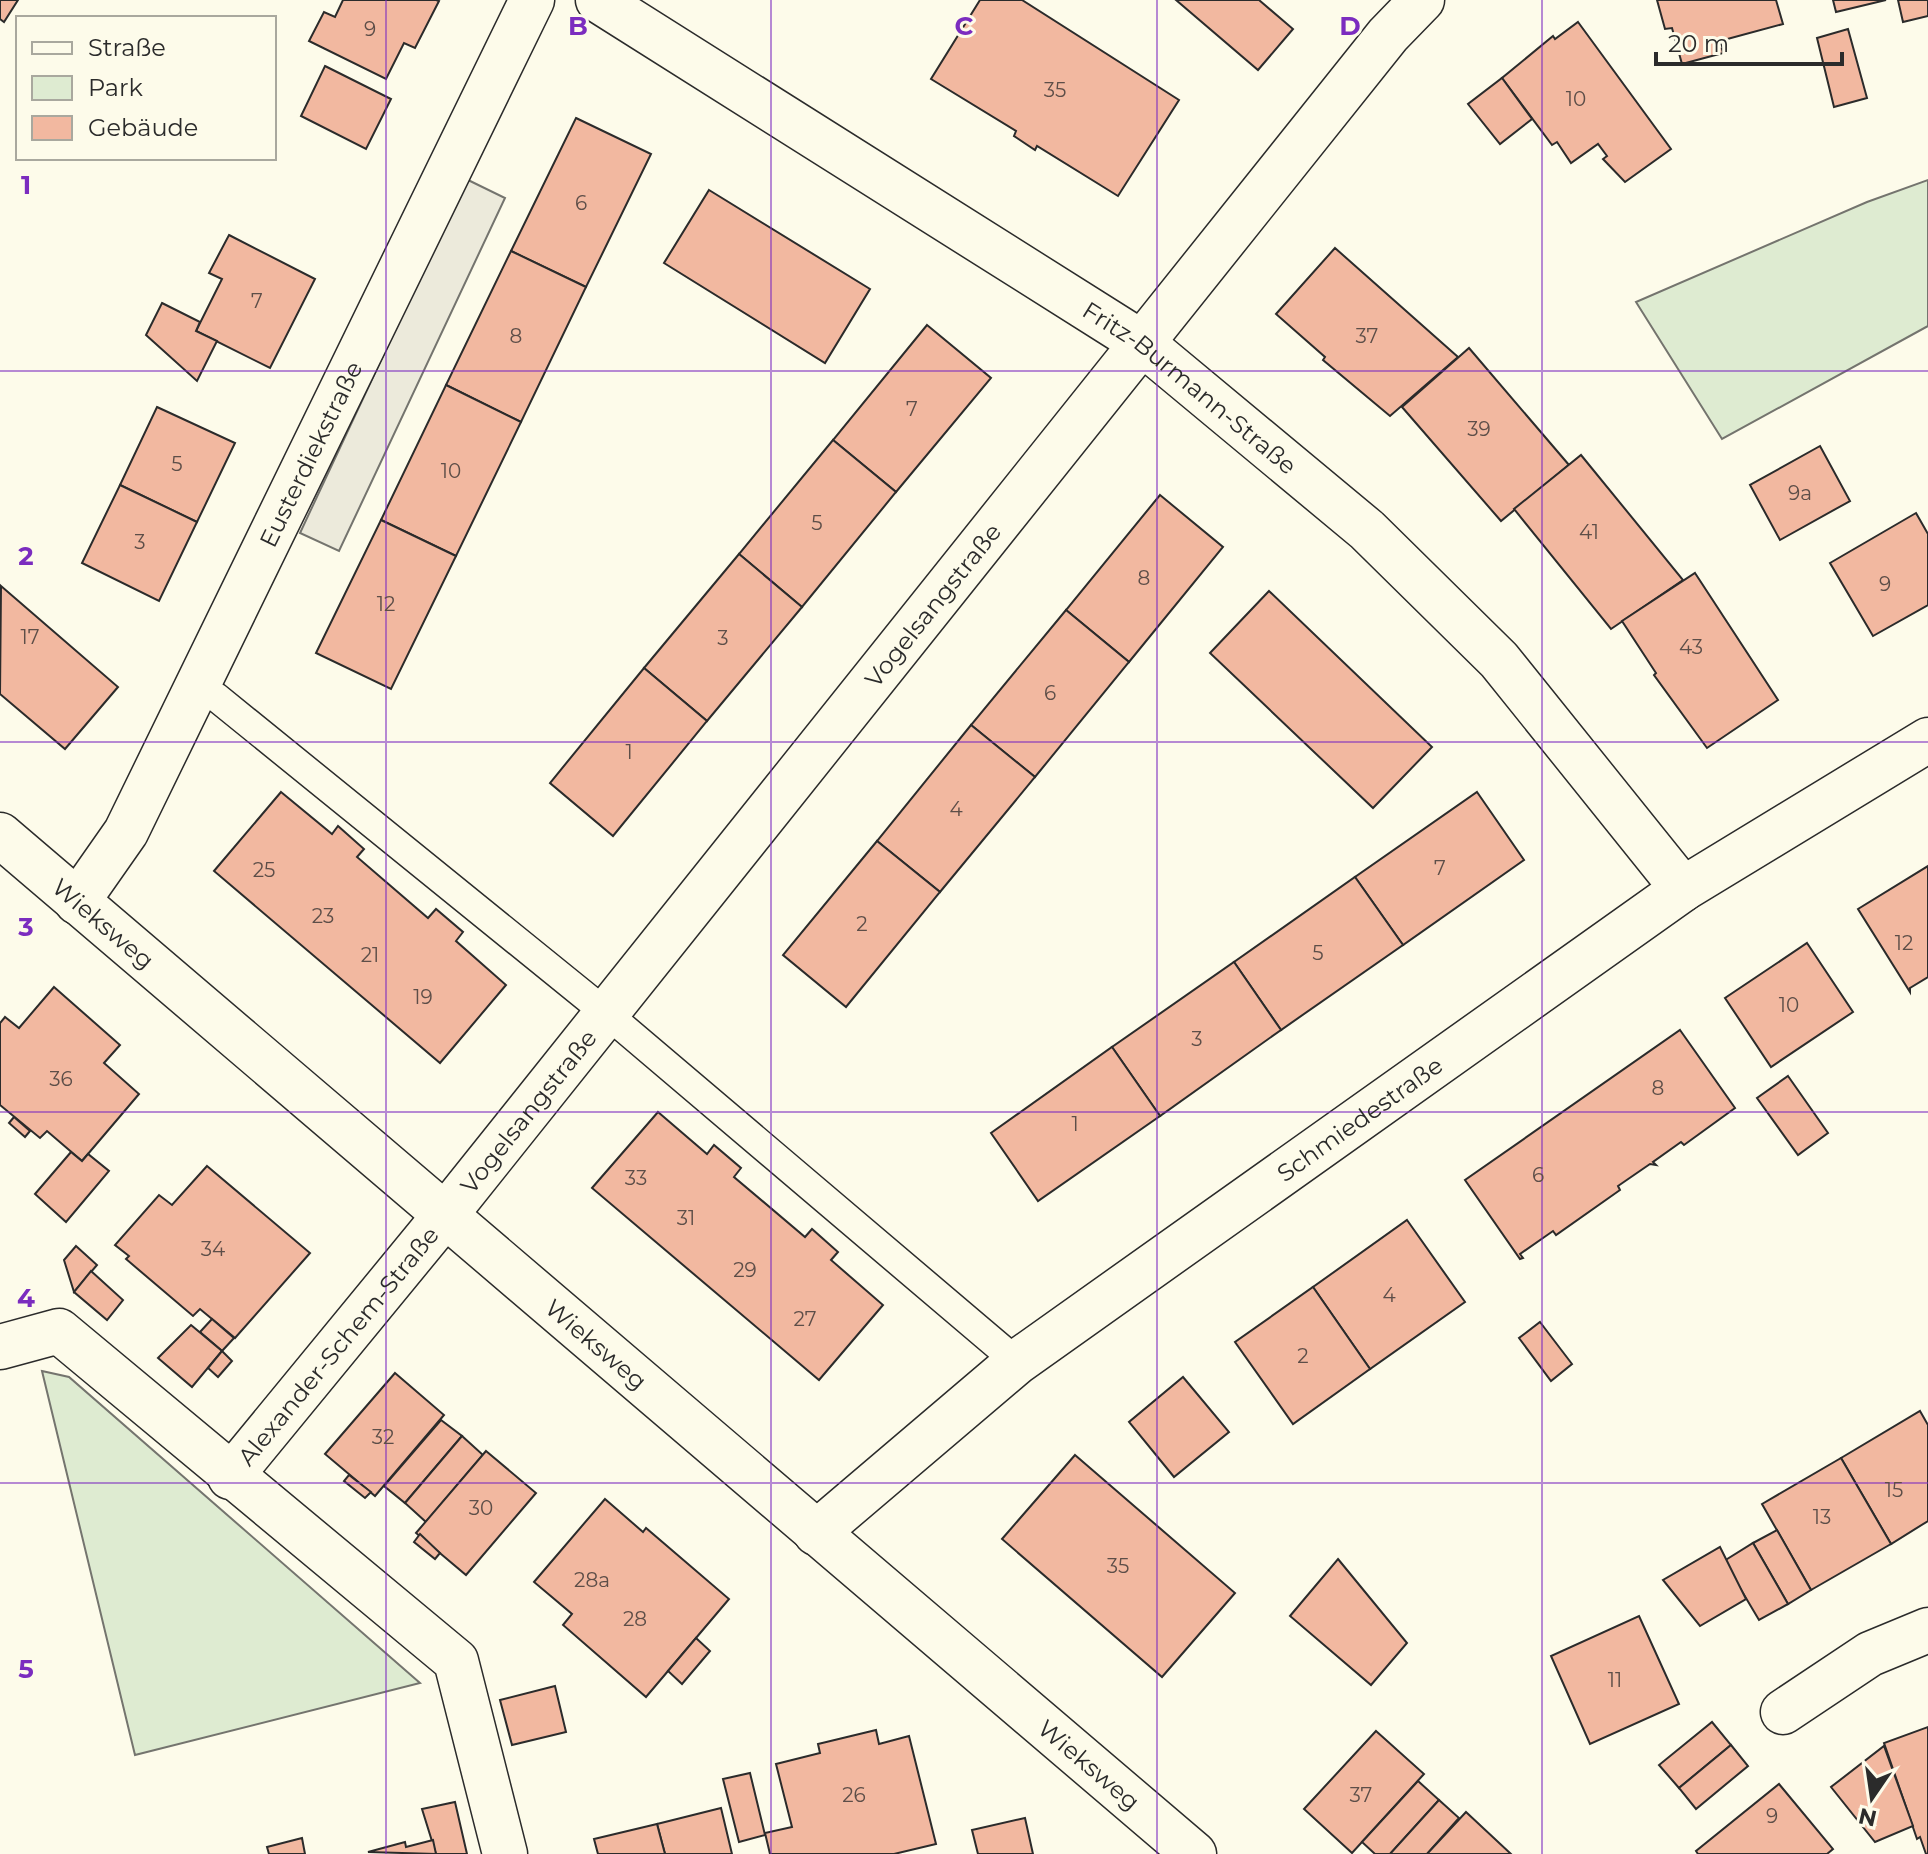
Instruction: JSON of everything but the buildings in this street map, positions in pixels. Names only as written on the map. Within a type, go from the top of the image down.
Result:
[{"type":"street","name":"Eusterdiekstraße","points":[[77,902],[126,832],[532,0]]},
{"type":"street","name":"Fritz-Burmann-Straße","points":[[598,0],[1142,343],[1367,530],[1499,660],[1683,889]]},
{"type":"street","name":"Vogelsangstraße","points":[[446,1214],[1388,35],[1422,0]]},
{"type":"street","name":"Schmiedestraße","points":[[816,1533],[1017,1362],[1683,889],[1928,740]]},
{"type":"street","name":"Wieksweg","points":[[0,835],[1194,1854]]},
{"type":"street","name":"Alexander-Schem-Straße","points":[[230,1477],[446,1214]]},
{"type":"street","name":"Alexander-Schem-Straße","points":[[0,1347],[59,1331],[230,1477],[456,1661],[505,1854]]},
{"type":"street","points":[[1783,1712],[1870,1654],[1928,1630]]},
{"type":"lane","points":[[198,688],[216,697],[606,1013],[1017,1362]]},
{"type":"green space","points":[[1928,180],[1928,326],[1722,439],[1636,302],[1867,202]]},
{"type":"green space","points":[[42,1371],[69,1377],[420,1683],[135,1755]]},
{"type":"shaded area","points":[[466,179],[505,198],[339,551],[300,533]]}]
